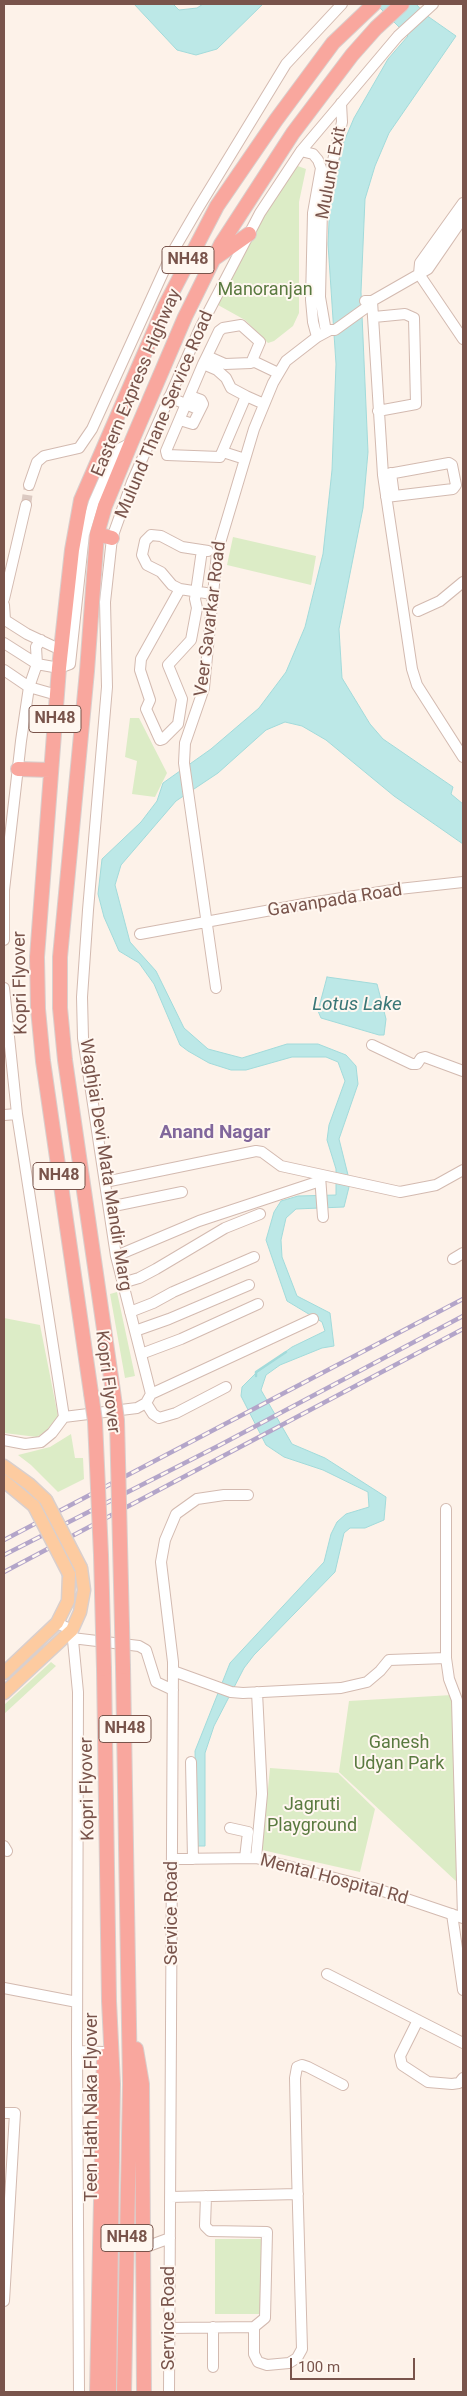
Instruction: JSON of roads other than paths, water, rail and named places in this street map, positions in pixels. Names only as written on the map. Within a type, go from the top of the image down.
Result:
[{"type":"highway","name":"Eastern Express Highway","points":[[72,841],[97,534],[105,506],[185,316],[213,260],[241,211],[293,133],[352,55],[384,20],[402,4]]},
{"type":"highway","name":"Eastern Express Highway","points":[[50,770],[72,550],[81,500],[169,298],[217,206],[276,120],[333,43],[373,5]]},
{"type":"highway","points":[[213,260],[249,234]]},
{"type":"highway","points":[[97,534],[112,538]]},
{"type":"highway","points":[[18,770],[50,770]]},
{"type":"highway","name":"Kopri Flyover","points":[[50,770],[37,957],[38,1009],[43,1061],[95,1421],[101,1555],[110,2001]]},
{"type":"highway","name":"Kopri Flyover","points":[[72,841],[60,957],[60,1008],[65,1060],[117,1420],[127,1791],[129,2007]]},
{"type":"highway","points":[[97,2392],[104,2052],[110,2001]]},
{"type":"highway","name":"Teen Hath Naka Flyover","points":[[109,2392],[113,2084],[110,2001]]},
{"type":"highway","points":[[129,2007],[142,2084],[144,2392]]},
{"type":"highway","name":"Teen Hath Naka Flyover","points":[[124,2392],[130,2084],[129,2007]]},
{"type":"main road","points":[[4,1466],[30,1484],[46,1500],[81,1568],[84,1590],[80,1612],[72,1634],[4,1693]]},
{"type":"main road","points":[[4,1481],[34,1506],[69,1574],[68,1601],[58,1623],[4,1673]]},
{"type":"street","points":[[29,485],[37,462],[44,456],[80,448],[92,429],[172,253],[197,210],[286,64],[342,4]]},
{"type":"street","name":"Mulund Thane Service Road","points":[[93,839],[107,688],[105,602],[112,538],[132,482],[200,328],[260,213],[301,151],[398,36],[431,5]]},
{"type":"street","name":"Mulund Exit","points":[[328,331],[322,315],[320,298],[322,208],[342,122],[341,103]]},
{"type":"street","points":[[301,151],[313,154],[321,168],[313,212],[311,300],[313,322],[328,331]]},
{"type":"street","name":"Veer Savarkar Road","points":[[216,988],[184,767],[185,743],[204,688],[216,553],[245,459],[264,404],[278,373],[286,361],[368,303],[428,269],[450,231],[463,203]]},
{"type":"street","name":"Veer Savarkar Road","points":[[450,231],[463,218]]},
{"type":"street","points":[[419,274],[463,339]]},
{"type":"street","points":[[368,303],[376,317],[387,474],[412,668],[417,685],[463,758]]},
{"type":"street","points":[[376,317],[405,314],[414,318],[417,400],[413,406],[382,411]]},
{"type":"street","points":[[205,360],[230,365],[250,364],[260,342],[244,327],[237,324],[221,329],[205,360],[190,403],[166,451],[167,455],[218,457],[223,452],[246,396]]},
{"type":"street","points":[[205,360],[226,378],[231,388],[264,404]]},
{"type":"street","points":[[253,361],[278,373]]},
{"type":"street","points":[[169,397],[190,403],[201,400],[203,404],[193,424],[180,420]]},
{"type":"street","points":[[4,643],[37,664],[60,668],[70,664],[84,534],[91,510],[117,450],[131,443]]},
{"type":"street","points":[[223,452],[245,459]]},
{"type":"street","points":[[387,474],[449,463],[452,465],[456,485],[453,489],[390,497]]},
{"type":"street","points":[[4,599],[26,506]]},
{"type":"street","points":[[212,594],[180,590],[169,583],[161,572],[146,565],[143,560],[144,542],[148,536],[155,535],[182,547],[216,553]]},
{"type":"street","points":[[180,590],[141,659],[140,670],[150,700],[146,709],[159,739],[163,739],[178,724],[181,695],[168,665],[191,640],[197,608],[196,592],[202,550]]},
{"type":"street","points":[[418,611],[440,601],[463,582]]},
{"type":"street","points":[[4,606],[5,620],[27,634],[61,650]]},
{"type":"street","points":[[4,940],[4,890],[18,770],[29,687],[37,664],[36,647],[41,640]]},
{"type":"street","points":[[4,670],[29,687],[57,695]]},
{"type":"street","points":[[181,703],[199,707]]},
{"type":"street","name":"Waghjai Devi Mata Mandir Marg","points":[[93,839],[82,997],[83,1038],[116,1256],[135,1331],[149,1399]]},
{"type":"street","name":"Gavanpada Road","points":[[140,934],[207,924],[304,904],[399,889],[463,882]]},
{"type":"street","points":[[4,988],[16,1114],[64,1417],[52,1433],[41,1442],[25,1444],[4,1440]]},
{"type":"street","points":[[372,1045],[412,1064],[417,1064],[421,1058],[425,1057],[463,1071]]},
{"type":"street","points":[[4,1115],[16,1114]]},
{"type":"street","points":[[105,1182],[256,1151],[262,1152],[278,1165],[320,1177],[335,1177],[388,1190],[412,1191],[436,1185],[463,1170]]},
{"type":"street","points":[[320,1177],[323,1218]]},
{"type":"street","points":[[116,1256],[199,1221],[320,1177]]},
{"type":"street","points":[[108,1207],[182,1192]]},
{"type":"street","points":[[122,1283],[147,1274],[225,1228],[260,1214]]},
{"type":"street","points":[[453,1259],[463,1253]]},
{"type":"street","points":[[130,1312],[254,1257]]},
{"type":"street","points":[[135,1331],[169,1319],[249,1285]]},
{"type":"street","points":[[140,1354],[159,1348],[258,1304]]},
{"type":"street","points":[[64,1417],[137,1408],[149,1399],[313,1319]]},
{"type":"street","points":[[149,1399],[153,1414],[159,1418],[176,1412],[226,1387]]},
{"type":"street","name":"Service Road","points":[[169,2392],[173,1671],[161,1562],[169,1531],[176,1514],[197,1499],[224,1495],[248,1495]]},
{"type":"street","points":[[446,1510],[446,1658],[449,1678],[457,1700],[463,1917]]},
{"type":"street","points":[[58,1623],[72,1634],[139,1646],[146,1650],[156,1682],[173,1690]]},
{"type":"street","points":[[72,1634],[78,1692],[77,2051],[80,2392]]},
{"type":"street","points":[[173,1671],[231,1692],[257,1692],[341,1688],[367,1682],[389,1660],[446,1658]]},
{"type":"street","points":[[251,1858],[262,1794],[257,1692]]},
{"type":"street","points":[[191,1762],[192,1859]]},
{"type":"street","points":[[230,1828],[248,1832],[251,1858]]},
{"type":"street","name":"Mental Hospital Rd","points":[[172,1859],[251,1858],[374,1888],[463,1917]]},
{"type":"street","points":[[452,1914],[463,1990]]},
{"type":"street","points":[[327,1974],[463,2043]]},
{"type":"street","points":[[4,1988],[77,2002]]},
{"type":"street","points":[[418,2020],[400,2056],[402,2065],[428,2082],[452,2084],[459,2083],[463,2078]]},
{"type":"street","points":[[77,2051],[104,2052]]},
{"type":"street","points":[[254,2327],[254,2354],[258,2362],[267,2365],[282,2364],[289,2363],[297,2358],[302,2349],[295,2078],[297,2067],[302,2065],[308,2067],[343,2085]]},
{"type":"street","points":[[4,2113],[16,2114],[4,2301]]},
{"type":"street","points":[[170,2197],[298,2194]]},
{"type":"street","points":[[169,2328],[254,2327],[265,2318],[267,2232],[210,2231],[205,2226],[206,2196]]},
{"type":"street","points":[[143,2248],[170,2238]]},
{"type":"street","points":[[213,2367],[214,2327]]},
{"type":"water","points":[[134,4],[173,4],[179,10],[197,8],[203,4],[263,4],[217,49],[196,55],[177,50]]},
{"type":"water","points":[[376,4],[416,4],[426,15],[456,36],[389,133],[375,166],[365,199],[361,292],[368,452],[363,508],[339,629],[342,678],[370,724],[383,739],[453,787],[451,794],[463,804],[463,844],[394,796],[326,740],[302,726],[285,722],[266,730],[218,773],[176,801],[121,865],[115,885],[130,942],[156,971],[184,1028],[208,1049],[242,1058],[287,1044],[318,1044],[346,1055],[356,1066],[358,1084],[339,1139],[350,1183],[344,1207],[296,1209],[286,1218],[281,1240],[282,1257],[297,1296],[330,1313],[334,1346],[322,1348],[280,1365],[266,1375],[261,1390],[292,1444],[325,1458],[386,1497],[384,1520],[365,1528],[350,1528],[344,1533],[335,1572],[254,1655],[244,1668],[214,1726],[205,1753],[205,1846],[197,1846],[195,1751],[230,1663],[324,1562],[331,1534],[337,1522],[346,1514],[369,1507],[368,1492],[323,1470],[284,1457],[266,1445],[241,1396],[242,1387],[255,1374],[292,1347],[325,1331],[322,1322],[287,1301],[266,1240],[274,1212],[281,1201],[298,1196],[336,1195],[336,1169],[327,1140],[329,1125],[345,1081],[338,1062],[326,1057],[292,1057],[246,1070],[231,1070],[209,1063],[180,1045],[154,984],[139,963],[119,951],[104,917],[98,894],[102,859],[141,822],[157,801],[163,783],[211,749],[259,708],[286,672],[305,627],[323,554],[332,470],[336,364],[328,244],[330,199],[343,144],[354,118],[388,59],[408,36]]},
{"type":"water","name":"Lotus Lake","points":[[327,977],[377,984],[386,1019],[384,1035],[321,1018],[318,1011]]},
{"type":"waterway","points":[[256,1376],[256,1372],[286,1352]]},
{"type":"tunnel","points":[[26,505],[29,485]]},
{"type":"railway","points":[[4,1540],[463,1299]]},
{"type":"railway","points":[[4,1555],[220,1445],[463,1316]]},
{"type":"railway","points":[[4,1572],[463,1329]]},
{"type":"district","name":"Anand Nagar","points":[[215,1133]]},
{"type":"park label","name":"Manoranjan","points":[[265,290]]},
{"type":"park label","name":"Ganesh Udyan Park","points":[[399,1754]]},
{"type":"park label","name":"Jagruti Playground","points":[[312,1815]]}]
